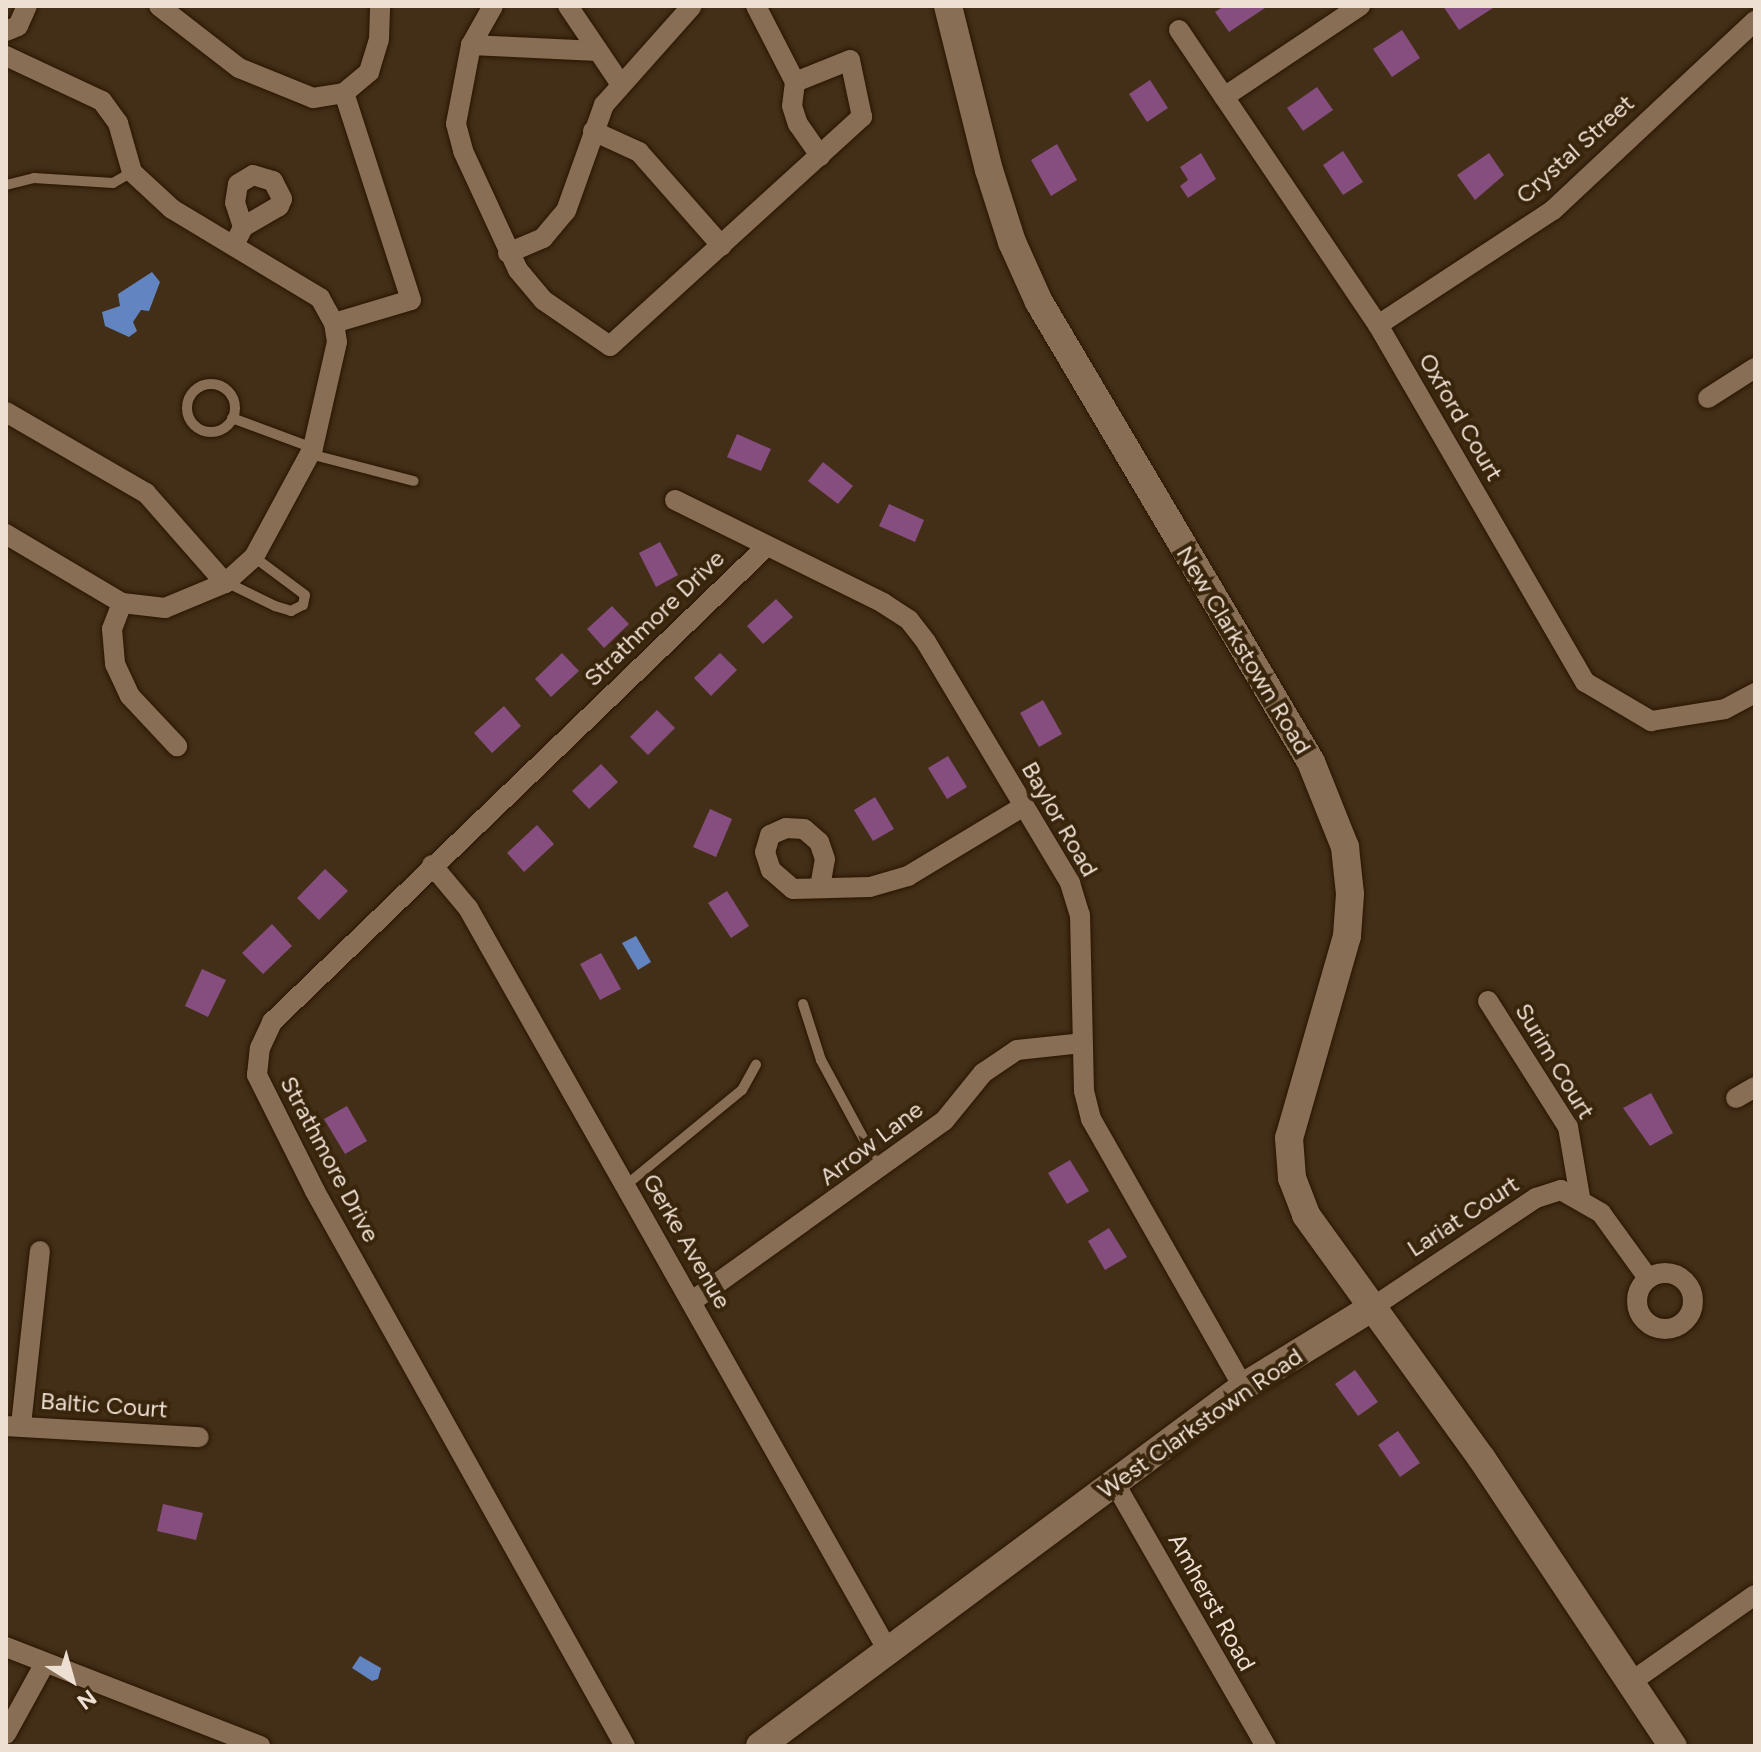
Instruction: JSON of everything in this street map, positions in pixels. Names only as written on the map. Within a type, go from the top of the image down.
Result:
[{"type":"street","points":[[6,31],[18,26],[27,6]]},
{"type":"street","points":[[159,6],[185,30],[252,75],[313,98],[344,93],[369,72],[379,39],[380,6]]},
{"type":"street","points":[[493,6],[471,45],[456,124],[463,151],[508,253],[543,300],[610,346],[862,117],[850,60],[795,82]]},
{"type":"street","points":[[568,6],[620,83]]},
{"type":"street","points":[[756,6],[795,82],[792,106],[820,156]]},
{"type":"street","name":"New Clarkstown Road","points":[[948,6],[989,170],[1012,242],[1039,302],[1332,804],[1345,847],[1350,894],[1347,936],[1298,1097],[1289,1138],[1292,1178],[1306,1215],[1370,1309]]},
{"type":"street","points":[[1224,97],[1360,6]]},
{"type":"street","points":[[508,253],[543,238],[566,211],[593,131],[620,83],[682,9]]},
{"type":"street","name":"Crystal Street","points":[[1378,325],[1553,210],[1755,21]]},
{"type":"street","name":"Oxford Court","points":[[1179,30],[1378,325],[1585,682],[1651,721],[1725,709],[1755,693]]},
{"type":"street","points":[[471,45],[598,51]]},
{"type":"street","points":[[6,56],[102,101],[118,123],[132,172],[172,209],[238,236],[320,298],[334,323],[337,342],[311,451],[254,557],[226,583],[165,608],[122,603],[6,534]]},
{"type":"street","points":[[334,323],[411,300],[344,93]]},
{"type":"street","points":[[593,131],[639,152],[722,246]]},
{"type":"street","points":[[1708,398],[1755,368]]},
{"type":"street","points":[[6,412],[146,493],[226,583]]},
{"type":"street","name":"Baylor Road","points":[[675,500],[909,620],[1070,883],[1080,915],[1082,1043],[1091,1119],[1243,1387]]},
{"type":"street","name":"Strathmore Drive","points":[[625,1746],[315,1191],[257,1075],[260,1048],[272,1022],[766,547]]},
{"type":"street","points":[[122,603],[112,629],[115,664],[130,696],[177,746]]},
{"type":"street","points":[[820,887],[870,887],[908,876],[1024,806]]},
{"type":"street","name":"Gerke Avenue","points":[[432,865],[468,908],[887,1649]]},
{"type":"street","name":"Surim Court","points":[[1488,1001],[1568,1127],[1576,1149],[1580,1197]]},
{"type":"street","name":"Arrow Lane","points":[[691,1302],[944,1121],[983,1073],[1017,1050],[1082,1043]]},
{"type":"street","points":[[1736,1098],[1755,1087]]},
{"type":"street","name":"Lariat Court","points":[[1370,1309],[1536,1198],[1561,1190],[1580,1197]]},
{"type":"street","points":[[1580,1197],[1601,1213],[1648,1278]]},
{"type":"street","points":[[14,1426],[40,1251]]},
{"type":"street","points":[[1370,1309],[1482,1459],[1673,1746]]},
{"type":"street","name":"West Clarkstown Road","points":[[760,1746],[1243,1387],[1370,1309]]},
{"type":"street","name":"Baltic Court","points":[[14,1426],[199,1437]]},
{"type":"street","name":"Amherst Road","points":[[1114,1482],[1266,1746]]},
{"type":"street","points":[[1631,1682],[1755,1595]]},
{"type":"street","points":[[6,1647],[260,1746]]},
{"type":"street","points":[[6,1734],[45,1663]]},
{"type":"lane","points":[[6,185],[34,178],[113,183],[132,172]]},
{"type":"lane","points":[[204,385],[219,386],[234,403],[232,418],[222,429],[206,432],[192,423],[188,401],[204,385]]},
{"type":"lane","points":[[232,418],[311,451],[414,481]]},
{"type":"lane","points":[[226,583],[291,611],[303,605],[305,595],[254,557]]},
{"type":"lane","points":[[803,1004],[821,1060],[880,1169]]},
{"type":"lane","points":[[625,1186],[742,1090],[756,1065]]},
{"type":"water","points":[[152,272],[160,282],[149,311],[141,310],[133,322],[137,331],[129,337],[105,326],[102,312],[120,306],[118,294]]},
{"type":"water","points":[[636,936],[651,962],[638,970],[622,943]]},
{"type":"water","points":[[360,1656],[381,1668],[378,1679],[372,1681],[352,1668]]},
{"type":"building","points":[[1224,6],[1268,6],[1229,32],[1215,12]]},
{"type":"building","points":[[1443,6],[1496,6],[1459,30]]},
{"type":"building","points":[[1402,30],[1420,58],[1392,77],[1373,49]]},
{"type":"building","points":[[1150,80],[1168,108],[1147,122],[1129,94]]},
{"type":"building","points":[[1317,87],[1333,110],[1303,131],[1287,108]]},
{"type":"building","points":[[1057,144],[1077,180],[1051,196],[1031,160]]},
{"type":"building","points":[[1343,151],[1363,182],[1343,195],[1323,165]]},
{"type":"building","points":[[1201,153],[1216,179],[1188,198],[1180,186],[1188,180],[1180,167]]},
{"type":"building","points":[[1489,153],[1504,175],[1475,200],[1457,175]]},
{"type":"building","points":[[737,434],[771,449],[761,471],[727,457]]},
{"type":"building","points":[[823,462],[853,486],[838,504],[808,481]]},
{"type":"building","points":[[889,504],[924,520],[915,542],[879,526]]},
{"type":"building","points":[[660,542],[678,575],[656,587],[639,553]]},
{"type":"building","points":[[776,599],[793,617],[763,644],[747,626]]},
{"type":"building","points":[[612,606],[629,624],[604,648],[587,629]]},
{"type":"building","points":[[562,653],[579,671],[551,697],[535,679]]},
{"type":"building","points":[[720,653],[737,670],[711,696],[694,678]]},
{"type":"building","points":[[1043,700],[1062,734],[1039,747],[1020,713]]},
{"type":"building","points":[[504,706],[521,726],[492,753],[474,733]]},
{"type":"building","points":[[657,710],[675,728],[648,755],[630,737]]},
{"type":"building","points":[[948,756],[967,787],[947,799],[928,768]]},
{"type":"building","points":[[601,764],[618,782],[589,809],[572,791]]},
{"type":"building","points":[[875,797],[894,829],[873,841],[854,810]]},
{"type":"building","points":[[710,809],[732,819],[716,857],[693,847]]},
{"type":"building","points":[[537,825],[554,844],[524,872],[507,853]]},
{"type":"building","points":[[325,869],[348,891],[319,920],[297,898]]},
{"type":"building","points":[[727,891],[749,926],[731,938],[708,903]]},
{"type":"building","points":[[272,924],[292,946],[263,974],[242,953]]},
{"type":"building","points":[[601,953],[621,989],[600,1000],[580,964]]},
{"type":"building","points":[[202,969],[226,980],[208,1017],[185,1006]]},
{"type":"building","points":[[1651,1093],[1673,1133],[1650,1146],[1623,1108]]},
{"type":"building","points":[[347,1106],[367,1141],[345,1154],[324,1119]]},
{"type":"building","points":[[1070,1160],[1089,1191],[1067,1204],[1048,1173]]},
{"type":"building","points":[[1109,1228],[1127,1257],[1105,1270],[1088,1241]]},
{"type":"building","points":[[1355,1370],[1378,1402],[1358,1416],[1335,1384]]},
{"type":"building","points":[[1398,1431],[1420,1463],[1400,1477],[1378,1445]]},
{"type":"building","points":[[163,1504],[203,1513],[196,1540],[157,1531]]}]
